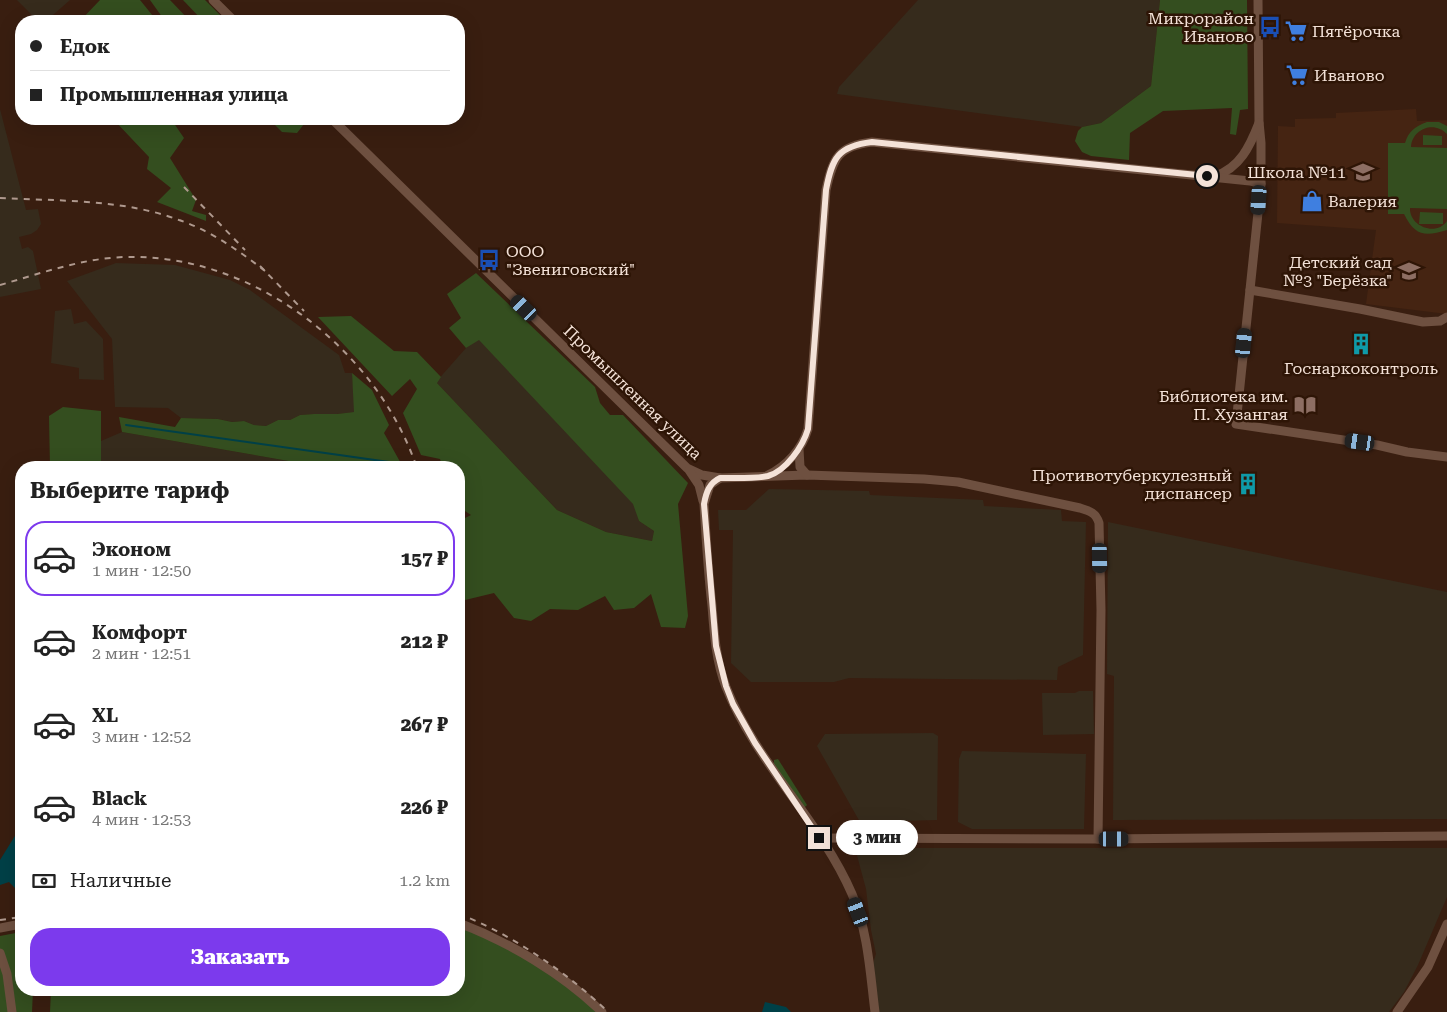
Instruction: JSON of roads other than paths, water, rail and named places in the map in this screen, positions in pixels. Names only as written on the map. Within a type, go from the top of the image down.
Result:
[{"type":"street","points":[[213,0],[228,15]]},
{"type":"street","points":[[1258,0],[1259,122],[1262,143],[1260,184],[1236,424],[1447,457]]},
{"type":"street","points":[[1212,177],[1230,169],[1245,153],[1259,122]]},
{"type":"street","name":"Промышленная улица","points":[[338,125],[687,468],[702,475],[720,478],[807,476],[924,479],[958,482],[1080,508],[1091,511],[1097,516],[1099,523],[1101,610],[1098,839]]},
{"type":"street","points":[[768,476],[784,466],[806,437],[808,429],[826,190],[830,168],[836,157],[845,149],[857,144],[872,142],[1250,181],[1260,184]]},
{"type":"street","points":[[1250,290],[1423,322],[1440,321],[1447,317]]},
{"type":"street","points":[[798,449],[798,461],[807,476]]},
{"type":"street","points":[[687,468],[699,485],[704,504],[716,646],[726,686],[733,704],[755,743],[839,868],[858,912],[865,937],[875,1012]]},
{"type":"street","points":[[704,504],[710,485],[720,478]]},
{"type":"street","points":[[819,838],[1098,839],[1447,836]]},
{"type":"street","points":[[1397,1012],[1428,966],[1447,924]]},
{"type":"street","points":[[0,928],[15,925]]},
{"type":"street","points":[[465,925],[490,935],[553,973],[602,1012]]},
{"type":"street","points":[[0,953],[7,974],[12,1012]]},
{"type":"water","points":[[15,836],[15,888],[9,882],[0,885],[0,860]]},
{"type":"water","points":[[765,1002],[786,1007],[791,1012],[762,1012]]},
{"type":"waterway","points":[[126,425],[382,461]]},
{"type":"railway","points":[[184,187],[245,250]]},
{"type":"railway","points":[[0,198],[91,202],[158,213],[191,224],[213,235],[265,271]]},
{"type":"railway","points":[[0,285],[64,266],[129,257],[176,261],[222,273],[265,292],[305,318],[342,349],[373,385],[398,425],[414,461]]},
{"type":"railway","points":[[260,266],[304,311]]},
{"type":"railway","points":[[465,917],[498,932],[538,956],[575,983],[608,1012]]},
{"type":"railway","points":[[0,920],[15,918]]},
{"type":"place","name":"Микрорайон Иваново","points":[[1270,27]]},
{"type":"place","name":"Пятёрочка","points":[[1296,31]]},
{"type":"place","name":"Иваново","points":[[1297,75]]},
{"type":"place","name":"Школа №11","points":[[1363,172]]},
{"type":"place","name":"Валерия","points":[[1312,201]]},
{"type":"place","name":"ООО \"Звениговский\"","points":[[489,260]]},
{"type":"place","name":"Детский сад №3 \"Берёзка\"","points":[[1409,271]]},
{"type":"place","name":"Госнаркоконтроль","points":[[1361,344]]},
{"type":"place","name":"Библиотека им. П. Хузангая","points":[[1305,405]]},
{"type":"place","name":"Противотуберкулезный диспансер","points":[[1248,484]]}]
